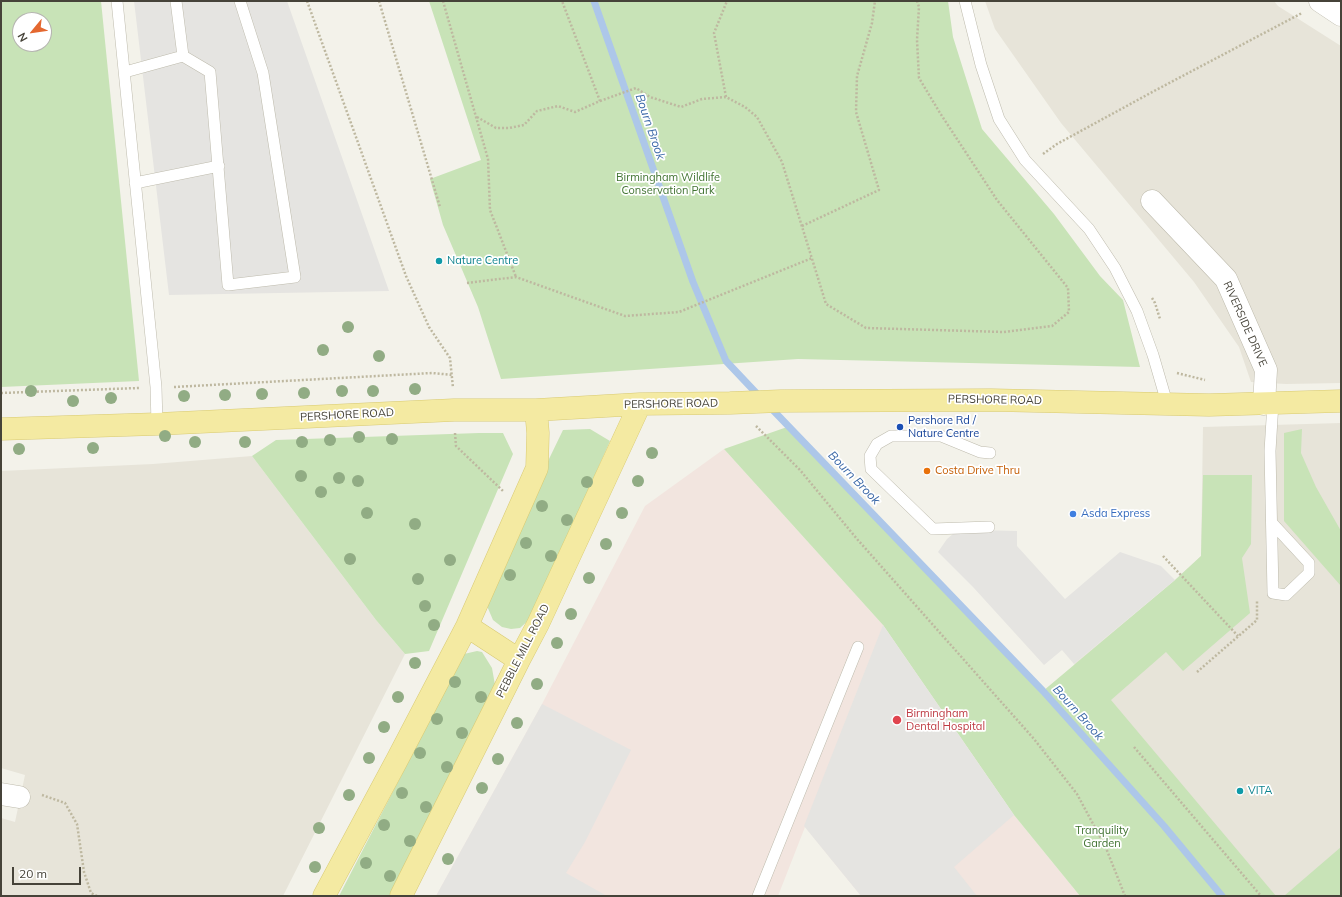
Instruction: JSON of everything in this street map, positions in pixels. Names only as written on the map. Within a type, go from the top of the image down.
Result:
[{"type":"main road","name":"PERSHORE ROAD","points":[[1,429],[157,424],[454,410],[536,410],[640,404],[781,401],[991,400],[1209,405],[1341,401]]},
{"type":"main road","name":"PEBBLE MILL ROAD","points":[[401,896],[538,624],[640,404]]},
{"type":"main road","points":[[324,896],[467,626],[537,468],[538,433],[536,410]]},
{"type":"main road","points":[[467,626],[519,660]]},
{"type":"street","points":[[1321,2],[1341,15]]},
{"type":"street","name":"RIVERSIDE DRIVE","points":[[1152,201],[1226,279],[1266,370],[1269,404]]},
{"type":"lane","points":[[118,1],[156,388],[157,424]]},
{"type":"lane","points":[[176,1],[183,56]]},
{"type":"lane","points":[[124,72],[183,56],[210,72],[228,284],[295,277],[263,73],[240,1]]},
{"type":"lane","points":[[965,1],[981,65],[999,119],[1025,160],[1089,229],[1115,268],[1137,310],[1153,355],[1166,403]]},
{"type":"lane","points":[[135,183],[219,166]]},
{"type":"lane","points":[[1269,404],[1273,593],[1286,595],[1309,573],[1309,563],[1272,523]]},
{"type":"lane","points":[[989,527],[933,529],[871,469],[870,456],[877,444],[891,436],[941,436],[980,452],[990,453]]},
{"type":"lane","points":[[758,896],[858,647]]},
{"type":"path","points":[[307,1],[406,276],[429,328],[450,358],[453,375],[454,410]]},
{"type":"path","points":[[379,1],[440,207]]},
{"type":"path","points":[[443,1],[488,159],[490,210],[516,277]]},
{"type":"path","points":[[562,1],[600,101]]},
{"type":"path","points":[[726,98],[714,33],[727,1]]},
{"type":"path","points":[[802,226],[880,190],[856,112],[857,76],[872,23],[875,1]]},
{"type":"path","points":[[476,117],[496,128],[509,128],[524,125],[537,111],[558,106],[575,112],[607,98],[636,88],[650,98],[681,107],[702,99],[726,98],[746,107],[757,117],[782,162],[826,304],[866,328],[1004,332],[1052,326],[1069,312],[1068,288],[997,200],[919,78],[917,40],[919,7],[917,1]]},
{"type":"path","points":[[1057,144],[1321,2]]},
{"type":"path","points":[[467,283],[516,277],[625,316],[679,312],[812,258]]},
{"type":"path","points":[[1,393],[156,388],[432,373],[453,375]]},
{"type":"path","points":[[755,424],[800,470],[877,562],[1034,739],[1077,794],[1106,848],[1125,896]]},
{"type":"path","points":[[456,446],[506,494]]},
{"type":"path","points":[[1163,556],[1238,636]]},
{"type":"path","points":[[1197,672],[1257,620],[1257,596]]},
{"type":"path","points":[[1134,748],[1261,896]]},
{"type":"path","points":[[10,796],[35,793],[65,803],[77,824],[84,872],[91,893],[96,896]]},
{"type":"shaded area","points":[[134,1],[287,1],[389,291],[169,295]]},
{"type":"shaded area","points":[[985,1],[1274,1],[1278,6],[1341,46],[1341,383],[1286,384],[1251,382],[1239,347],[1194,282],[1061,123],[995,29]]},
{"type":"shaded area","points":[[1341,423],[1341,895],[1225,896],[1074,664],[1175,580],[1201,556],[1203,427]]},
{"type":"shaded area","points":[[724,449],[883,625],[1014,815],[1080,896],[861,896],[805,827],[778,896],[436,896],[542,704],[645,506]]},
{"type":"shaded area","points":[[252,456],[376,620],[405,654],[283,896],[1,896],[1,818],[15,822],[25,775],[1,768],[1,471],[153,464]]},
{"type":"shaded area","points":[[976,530],[1017,531],[1017,546],[1065,599],[1120,552],[1161,566],[1175,580],[1074,664],[1062,650],[1044,665],[973,587],[938,552],[947,539],[954,533]]},
{"type":"shaded area","name":"Birmingham Dental Hospital","points":[[883,625],[1014,815],[954,867],[977,896],[861,896],[804,826]]},
{"type":"shaded area","points":[[542,704],[631,750],[585,842],[566,873],[607,896],[436,896]]},
{"type":"green space","points":[[1,1],[101,1],[139,381],[1,387]]},
{"type":"green space","name":"Birmingham Wildlife Conservation Park","points":[[429,1],[948,1],[953,37],[982,129],[1054,214],[1100,276],[1123,300],[1140,367],[798,359],[501,379],[478,307],[443,225],[430,179],[481,160]]},
{"type":"green space","name":"Tranquility Garden","points":[[790,426],[1043,691],[1175,580],[1201,556],[1203,475],[1252,475],[1251,544],[1242,558],[1250,613],[1183,671],[1166,652],[1111,700],[1276,896],[1080,896],[1014,815],[883,625],[724,449]]},
{"type":"green space","points":[[590,429],[610,441],[532,617],[520,628],[511,629],[502,627],[493,620],[487,606],[549,459],[563,430]]},
{"type":"green space","points":[[1302,429],[1301,453],[1316,487],[1341,531],[1341,586],[1284,521],[1284,433]]},
{"type":"green space","points":[[503,433],[513,454],[429,651],[405,654],[376,620],[252,456],[276,440]]},
{"type":"green space","points":[[477,651],[482,652],[492,668],[495,685],[480,718],[389,896],[339,896],[464,654]]},
{"type":"green space","points":[[1341,847],[1341,895],[1284,896]]},
{"type":"waterway","name":"Bourn Brook","points":[[594,1],[693,282],[726,361],[760,397]]},
{"type":"waterway","name":"Bourn Brook","points":[[769,406],[1043,691],[1164,826],[1222,896]]},
{"type":"place","name":"Nature Centre","points":[[439,261]]},
{"type":"place","name":"Pershore Rd / Nature Centre","points":[[900,427]]},
{"type":"place","name":"Costa Drive Thru","points":[[927,471]]},
{"type":"place","name":"Asda Express","points":[[1073,514]]},
{"type":"place","name":"Birmingham Dental Hospital","points":[[897,720]]},
{"type":"place","name":"VITA","points":[[1240,791]]}]
